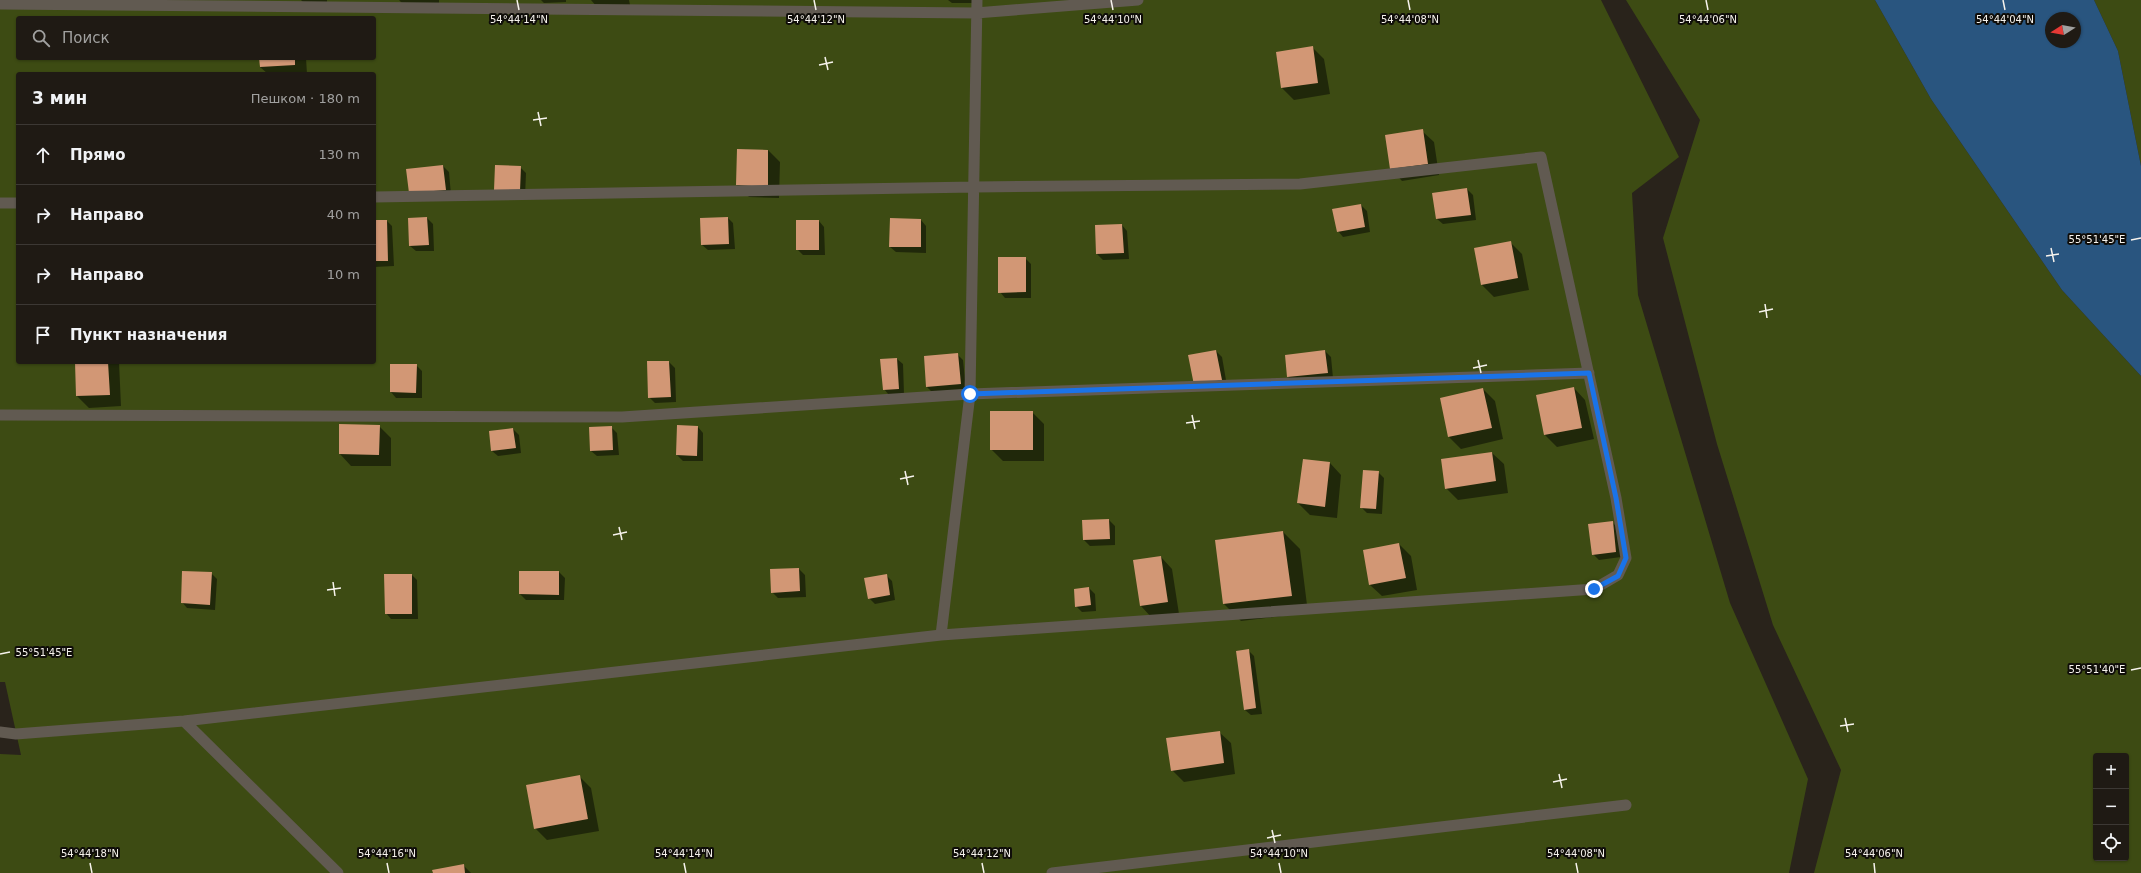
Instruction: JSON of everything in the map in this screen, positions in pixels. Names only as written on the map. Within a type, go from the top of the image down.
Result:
[{"type":"street","points":[[941,635],[970,394],[975,187],[976,0]]},
{"type":"street","points":[[0,4],[976,13],[1138,0]]},
{"type":"street","points":[[0,732],[16,734],[184,721],[941,635],[1594,589],[1618,576],[1626,558],[1616,498],[1542,157],[1300,184],[975,187],[376,197]]},
{"type":"street","points":[[0,203],[16,203]]},
{"type":"street","points":[[0,415],[622,417],[970,394],[1589,373]]},
{"type":"street","points":[[184,721],[338,873]]},
{"type":"street","points":[[1052,873],[1626,805]]},
{"type":"green space","points":[[0,0],[1601,0],[1679,157],[1632,193],[1638,295],[1730,603],[1808,779],[1789,873],[0,873],[0,754],[21,755],[5,682],[0,682]]},
{"type":"green space","points":[[1626,0],[1875,0],[1931,99],[2062,290],[2141,376],[2141,873],[1814,873],[1841,770],[1773,625],[1717,444],[1663,238],[1700,120]]},
{"type":"green space","points":[[2094,0],[2141,0],[2141,166],[2118,51]]},
{"type":"water","points":[[1875,0],[2094,0],[2118,51],[2141,166],[2141,376],[2062,290],[1931,99]]},
{"type":"building","points":[[1313,46],[1318,83],[1281,88],[1276,52]]},
{"type":"building","points":[[259,60],[295,60],[295,65],[260,67]]},
{"type":"building","points":[[1423,129],[1428,164],[1390,169],[1385,135]]},
{"type":"building","points":[[737,149],[768,150],[768,187],[736,185]]},
{"type":"building","points":[[443,165],[446,190],[409,193],[406,169]]},
{"type":"building","points":[[495,165],[521,166],[520,191],[494,190]]},
{"type":"building","points":[[1467,188],[1471,215],[1436,219],[1432,193]]},
{"type":"building","points":[[1361,204],[1365,227],[1337,232],[1332,209]]},
{"type":"building","points":[[427,217],[429,245],[409,246],[408,218]]},
{"type":"building","points":[[728,217],[729,244],[701,245],[700,218]]},
{"type":"building","points":[[890,218],[921,219],[921,247],[889,247]]},
{"type":"building","points":[[376,220],[387,220],[388,261],[376,261]]},
{"type":"building","points":[[796,220],[819,220],[819,250],[796,250]]},
{"type":"building","points":[[1122,224],[1124,253],[1096,254],[1095,225]]},
{"type":"building","points":[[1511,241],[1518,278],[1481,285],[1474,248]]},
{"type":"building","points":[[998,257],[1026,257],[1026,292],[998,293]]},
{"type":"building","points":[[1216,350],[1222,380],[1194,385],[1188,355]]},
{"type":"building","points":[[1325,350],[1328,373],[1287,377],[1285,355]]},
{"type":"building","points":[[958,353],[961,384],[926,387],[924,356]]},
{"type":"building","points":[[897,358],[899,389],[883,390],[880,359]]},
{"type":"building","points":[[647,361],[669,361],[671,397],[648,398]]},
{"type":"building","points":[[75,364],[108,364],[110,395],[76,396]]},
{"type":"building","points":[[390,364],[417,364],[416,393],[390,392]]},
{"type":"building","points":[[1574,387],[1582,428],[1544,435],[1536,395]]},
{"type":"building","points":[[1483,388],[1492,428],[1448,437],[1440,398]]},
{"type":"building","points":[[990,411],[1033,411],[1033,450],[990,450]]},
{"type":"building","points":[[339,424],[380,425],[379,455],[339,454]]},
{"type":"building","points":[[677,425],[698,426],[697,456],[676,455]]},
{"type":"building","points":[[612,426],[613,450],[590,451],[589,427]]},
{"type":"building","points":[[513,428],[516,448],[491,451],[489,431]]},
{"type":"building","points":[[1492,452],[1496,481],[1445,489],[1441,459]]},
{"type":"building","points":[[1303,459],[1330,462],[1325,507],[1297,503]]},
{"type":"building","points":[[1363,470],[1379,471],[1376,509],[1360,508]]},
{"type":"building","points":[[1109,519],[1110,539],[1083,540],[1082,520]]},
{"type":"building","points":[[1613,521],[1616,552],[1592,555],[1588,524]]},
{"type":"building","points":[[1283,531],[1292,596],[1223,604],[1215,540]]},
{"type":"building","points":[[1399,543],[1406,578],[1369,585],[1363,550]]},
{"type":"building","points":[[1161,556],[1168,602],[1140,606],[1133,560]]},
{"type":"building","points":[[799,568],[800,591],[771,593],[770,569]]},
{"type":"building","points":[[182,571],[212,572],[210,605],[181,603]]},
{"type":"building","points":[[519,571],[559,571],[559,595],[519,594]]},
{"type":"building","points":[[384,574],[412,574],[412,614],[385,614]]},
{"type":"building","points":[[887,574],[890,595],[868,599],[864,578]]},
{"type":"building","points":[[1089,587],[1091,605],[1075,607],[1074,589]]},
{"type":"building","points":[[1249,649],[1256,708],[1244,710],[1236,651]]},
{"type":"building","points":[[1220,731],[1224,763],[1171,771],[1166,738]]},
{"type":"building","points":[[580,775],[588,819],[534,829],[526,785]]},
{"type":"building","points":[[464,864],[465,873],[433,873],[432,870]]},
{"type":"route","points":[[970,394],[1589,373],[1616,498],[1626,558],[1618,576],[1594,589]]}]
